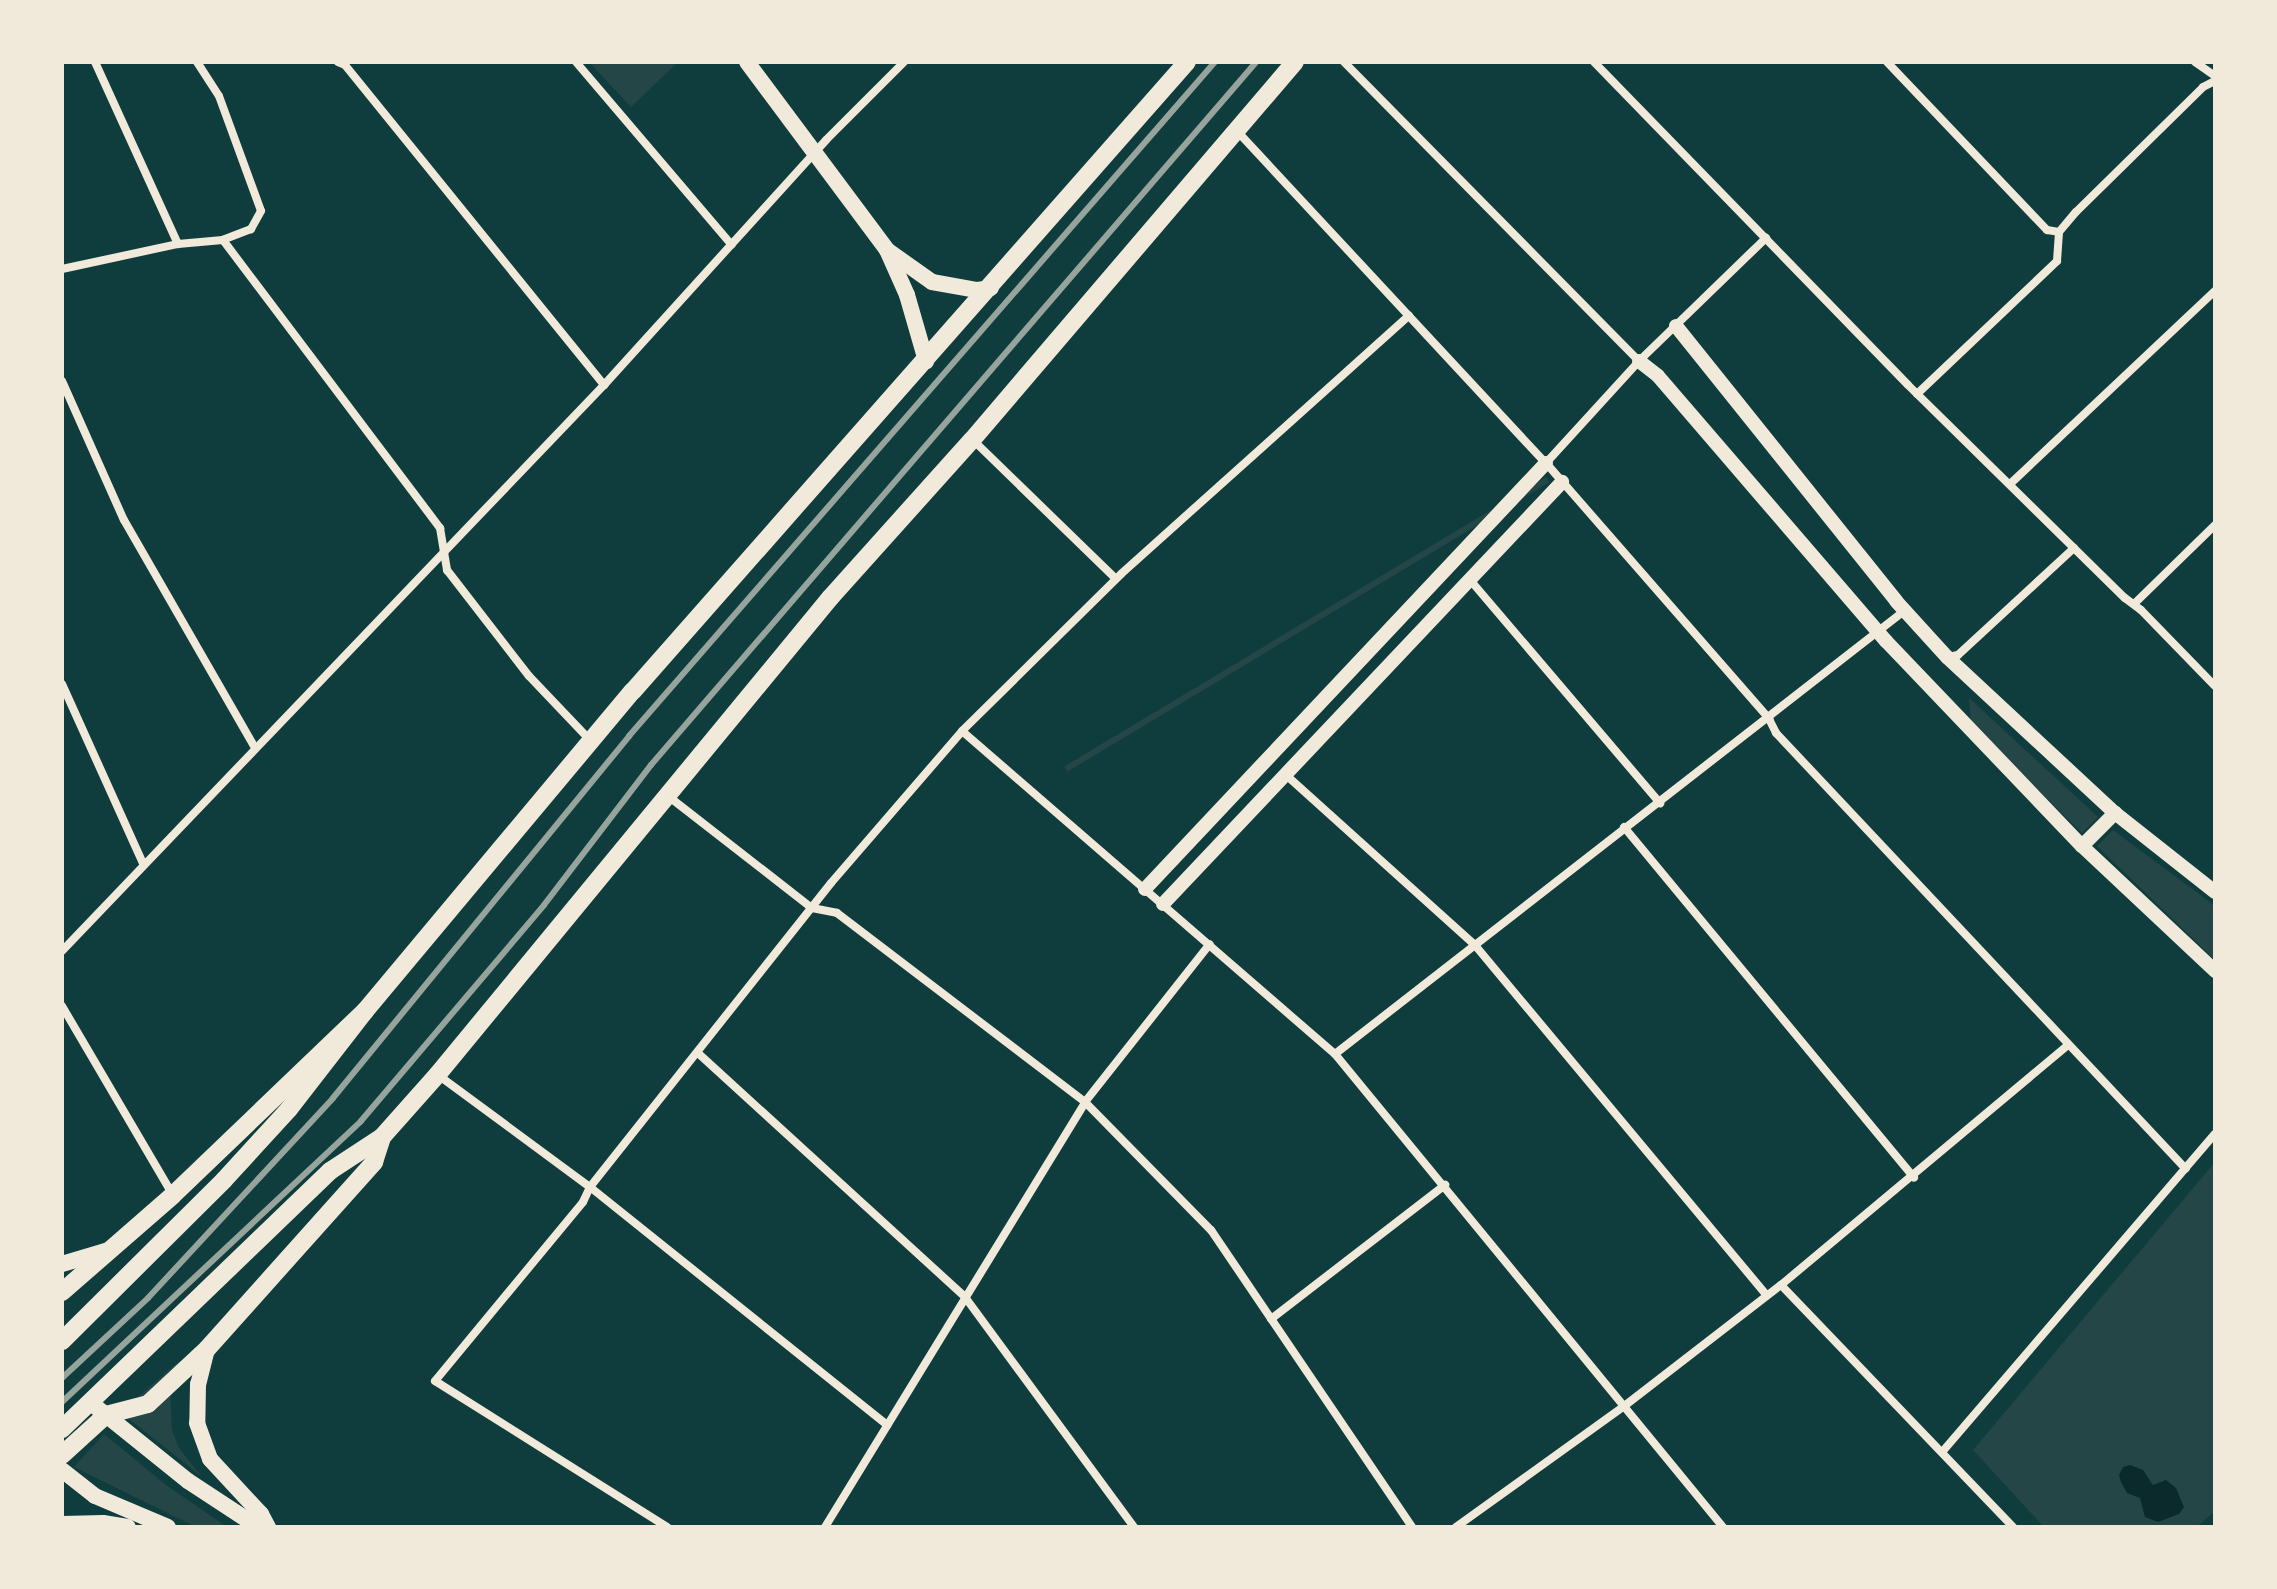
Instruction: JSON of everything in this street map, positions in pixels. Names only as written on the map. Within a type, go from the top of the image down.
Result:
[{"type":"main road","points":[[747,62],[887,250],[907,295],[926,361]]},
{"type":"main road","points":[[62,1341],[224,1180],[289,1109],[365,1011],[590,741],[1187,62]]},
{"type":"main road","points":[[62,1429],[330,1171],[382,1137],[438,1074],[830,598],[972,440],[1295,62]]},
{"type":"main road","points":[[887,250],[932,282],[977,290],[991,288]]},
{"type":"main road","points":[[62,1292],[173,1195],[365,1011]]},
{"type":"main road","points":[[62,1455],[101,1411],[148,1404],[207,1349],[374,1162],[382,1137]]},
{"type":"main road","points":[[62,1264],[110,1249]]},
{"type":"main road","points":[[207,1349],[198,1384],[197,1423],[210,1459],[261,1514],[268,1527]]},
{"type":"main road","points":[[101,1411],[188,1481],[258,1527]]},
{"type":"main road","points":[[62,1470],[95,1496],[168,1527]]},
{"type":"main road","points":[[62,1524],[103,1523],[128,1527]]},
{"type":"street","points":[[95,62],[178,244]]},
{"type":"street","points":[[62,269],[178,244],[223,240],[251,229],[261,211],[219,96],[197,62]]},
{"type":"street","points":[[338,62],[345,65],[604,385]]},
{"type":"street","points":[[576,62],[732,245]]},
{"type":"street","points":[[62,951],[254,746],[604,385],[815,153],[904,62]]},
{"type":"street","points":[[1344,62],[1639,361],[1658,376],[1878,633],[2082,846],[2215,971]]},
{"type":"street","points":[[1594,62],[1917,394],[2215,686]]},
{"type":"street","points":[[1887,62],[2047,230],[2059,232]]},
{"type":"street","points":[[1917,394],[2057,261],[2059,232],[2203,87],[2215,79],[2195,62]]},
{"type":"street","points":[[1237,130],[1546,463],[1769,719],[1776,733],[2067,1046],[2186,1169]]},
{"type":"street","points":[[1145,889],[1639,361],[1766,238]]},
{"type":"street","points":[[223,240],[440,528],[447,570],[529,676],[590,741]]},
{"type":"street","points":[[2010,484],[2215,291]]},
{"type":"street","points":[[667,1527],[435,1381],[583,1202],[590,1187],[699,1054],[812,908],[962,731],[1116,579],[1409,316]]},
{"type":"street","points":[[1676,326],[1904,611],[1947,657],[2115,813],[2215,892]]},
{"type":"street","points":[[62,381],[124,520],[254,746]]},
{"type":"street","points":[[972,440],[1116,579]]},
{"type":"street","points":[[1163,904],[1562,482]]},
{"type":"street","points":[[2134,604],[2215,525]]},
{"type":"street","points":[[1947,657],[1958,655],[2074,548]]},
{"type":"street","points":[[1471,581],[1660,803]]},
{"type":"street","points":[[1335,1054],[1904,611]]},
{"type":"street","points":[[62,684],[143,863]]},
{"type":"street","points":[[962,731],[1335,1054],[1723,1527]]},
{"type":"street","points":[[1286,775],[1474,944],[1766,1295]]},
{"type":"street","points":[[668,796],[812,908],[837,913],[1085,1102],[1211,1230],[1412,1527]]},
{"type":"street","points":[[2082,846],[2115,813]]},
{"type":"street","points":[[1624,827],[1914,1177]]},
{"type":"street","points":[[825,1527],[1085,1102],[1210,944]]},
{"type":"street","points":[[62,1006],[173,1195]]},
{"type":"street","points":[[1456,1527],[1623,1407],[1781,1285],[1914,1177],[2067,1046]]},
{"type":"street","points":[[699,1054],[965,1297],[1134,1527]]},
{"type":"street","points":[[438,1074],[590,1187],[887,1425]]},
{"type":"street","points":[[1943,1451],[2215,1134]]},
{"type":"street","points":[[1271,1319],[1445,1185]]},
{"type":"street","points":[[1781,1285],[2013,1527]]},
{"type":"shaded area","points":[[589,62],[678,62],[631,107]]},
{"type":"shaded area","points":[[1546,477],[1549,482],[1067,772],[1064,766]]},
{"type":"shaded area","points":[[1969,698],[2098,817],[2082,833],[1971,725]]},
{"type":"shaded area","points":[[2113,830],[2215,906],[2215,960],[2097,846]]},
{"type":"shaded area","points":[[2215,1162],[2215,1511],[2197,1527],[2044,1527],[1973,1450]]},
{"type":"shaded area","points":[[179,1361],[170,1385],[172,1430],[179,1448],[202,1477],[128,1418],[128,1406]]},
{"type":"shaded area","points":[[104,1434],[166,1485],[227,1527],[196,1527],[74,1467]]},
{"type":"shaded area","points":[[2130,1465],[2143,1470],[2153,1485],[2166,1480],[2176,1488],[2184,1507],[2179,1514],[2158,1522],[2145,1517],[2140,1498],[2127,1493],[2121,1482],[2119,1475],[2123,1467]]},
{"type":"railway","points":[[62,1378],[148,1298],[333,1098],[629,736],[1215,62]]},
{"type":"railway","points":[[62,1402],[361,1121],[544,905],[651,765],[1256,62]]}]
